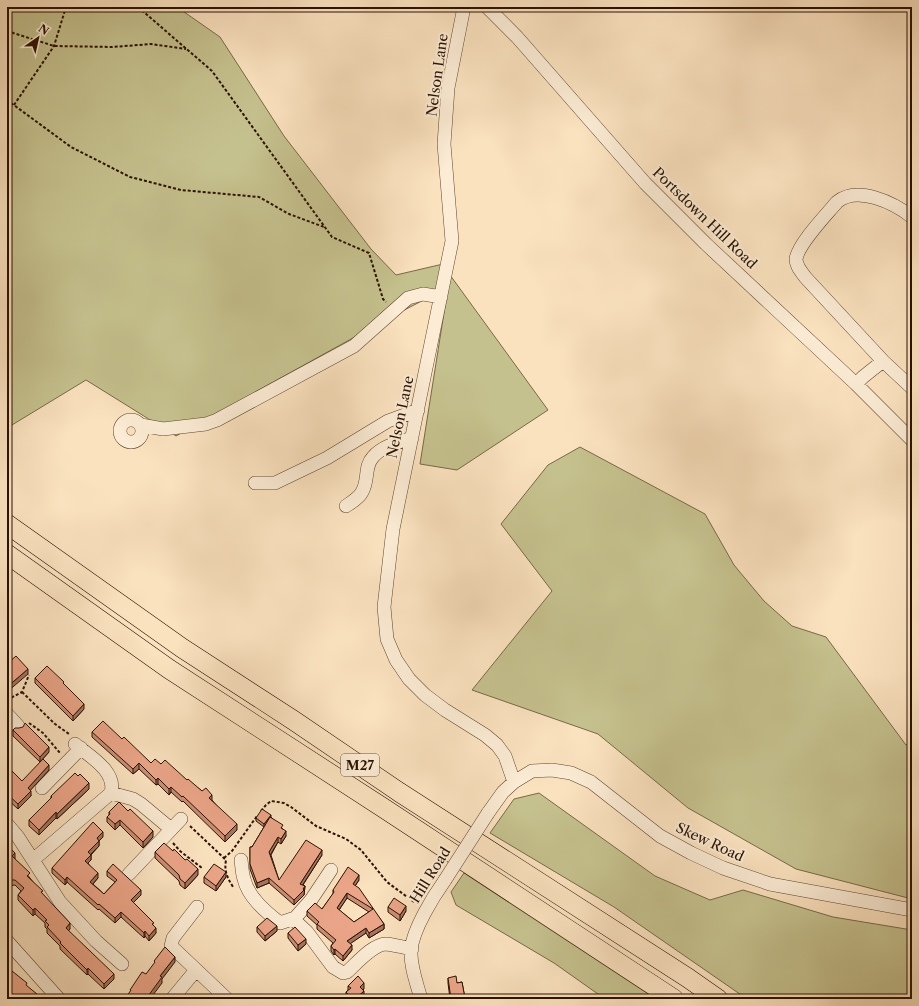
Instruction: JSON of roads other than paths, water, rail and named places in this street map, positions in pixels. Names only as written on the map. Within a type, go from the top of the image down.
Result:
[{"type":"highway","name":"M27","points":[[7,524],[182,648],[293,720],[399,792],[682,974],[718,999]]},
{"type":"highway","name":"M27","points":[[7,554],[169,669],[674,999]]},
{"type":"street","name":"Nelson Lane","points":[[464,7],[448,88],[444,144],[452,242],[393,529],[384,606],[387,639],[396,660],[409,679],[424,695],[497,745],[505,756],[514,782]]},
{"type":"street","name":"Portsdown Hill Road","points":[[487,7],[517,37],[651,189],[706,244],[856,384],[912,440]]},
{"type":"street","points":[[912,217],[882,200],[866,196],[843,197],[837,202],[805,241],[796,259],[798,268],[806,278],[883,361],[912,388]]},
{"type":"street","points":[[141,425],[163,429],[206,424],[217,420],[354,346],[408,298],[423,294],[441,297]]},
{"type":"street","points":[[856,384],[862,377],[883,361]]},
{"type":"street","points":[[255,483],[275,484],[327,458],[388,421],[418,410]]},
{"type":"street","points":[[346,506],[357,498],[363,491],[367,468],[373,456],[396,443],[412,438]]},
{"type":"street","points":[[7,714],[18,726]]},
{"type":"street","points":[[33,860],[111,793],[113,786],[110,776],[106,770],[78,746],[68,761],[42,788]]},
{"type":"street","name":"Skew Road","points":[[514,782],[532,772],[552,770],[571,773],[591,782],[660,836],[723,868],[770,884],[912,910]]},
{"type":"street","name":"Hill Road","points":[[421,999],[414,973],[412,949],[416,935],[429,904],[502,792],[514,782]]},
{"type":"street","points":[[111,793],[133,799],[141,804],[169,831]]},
{"type":"street","points":[[129,874],[181,819]]},
{"type":"street","points":[[7,824],[18,837],[60,902],[96,941],[122,964]]},
{"type":"street","points":[[241,860],[238,883],[280,923],[293,919],[311,900],[331,870]]},
{"type":"street","points":[[197,907],[173,938],[171,946],[227,999]]},
{"type":"street","points":[[293,919],[306,932],[333,967],[342,974],[347,972],[373,949],[380,945],[386,944],[412,949]]},
{"type":"street","points":[[7,941],[59,999]]},
{"type":"street","points":[[172,999],[196,970]]}]
